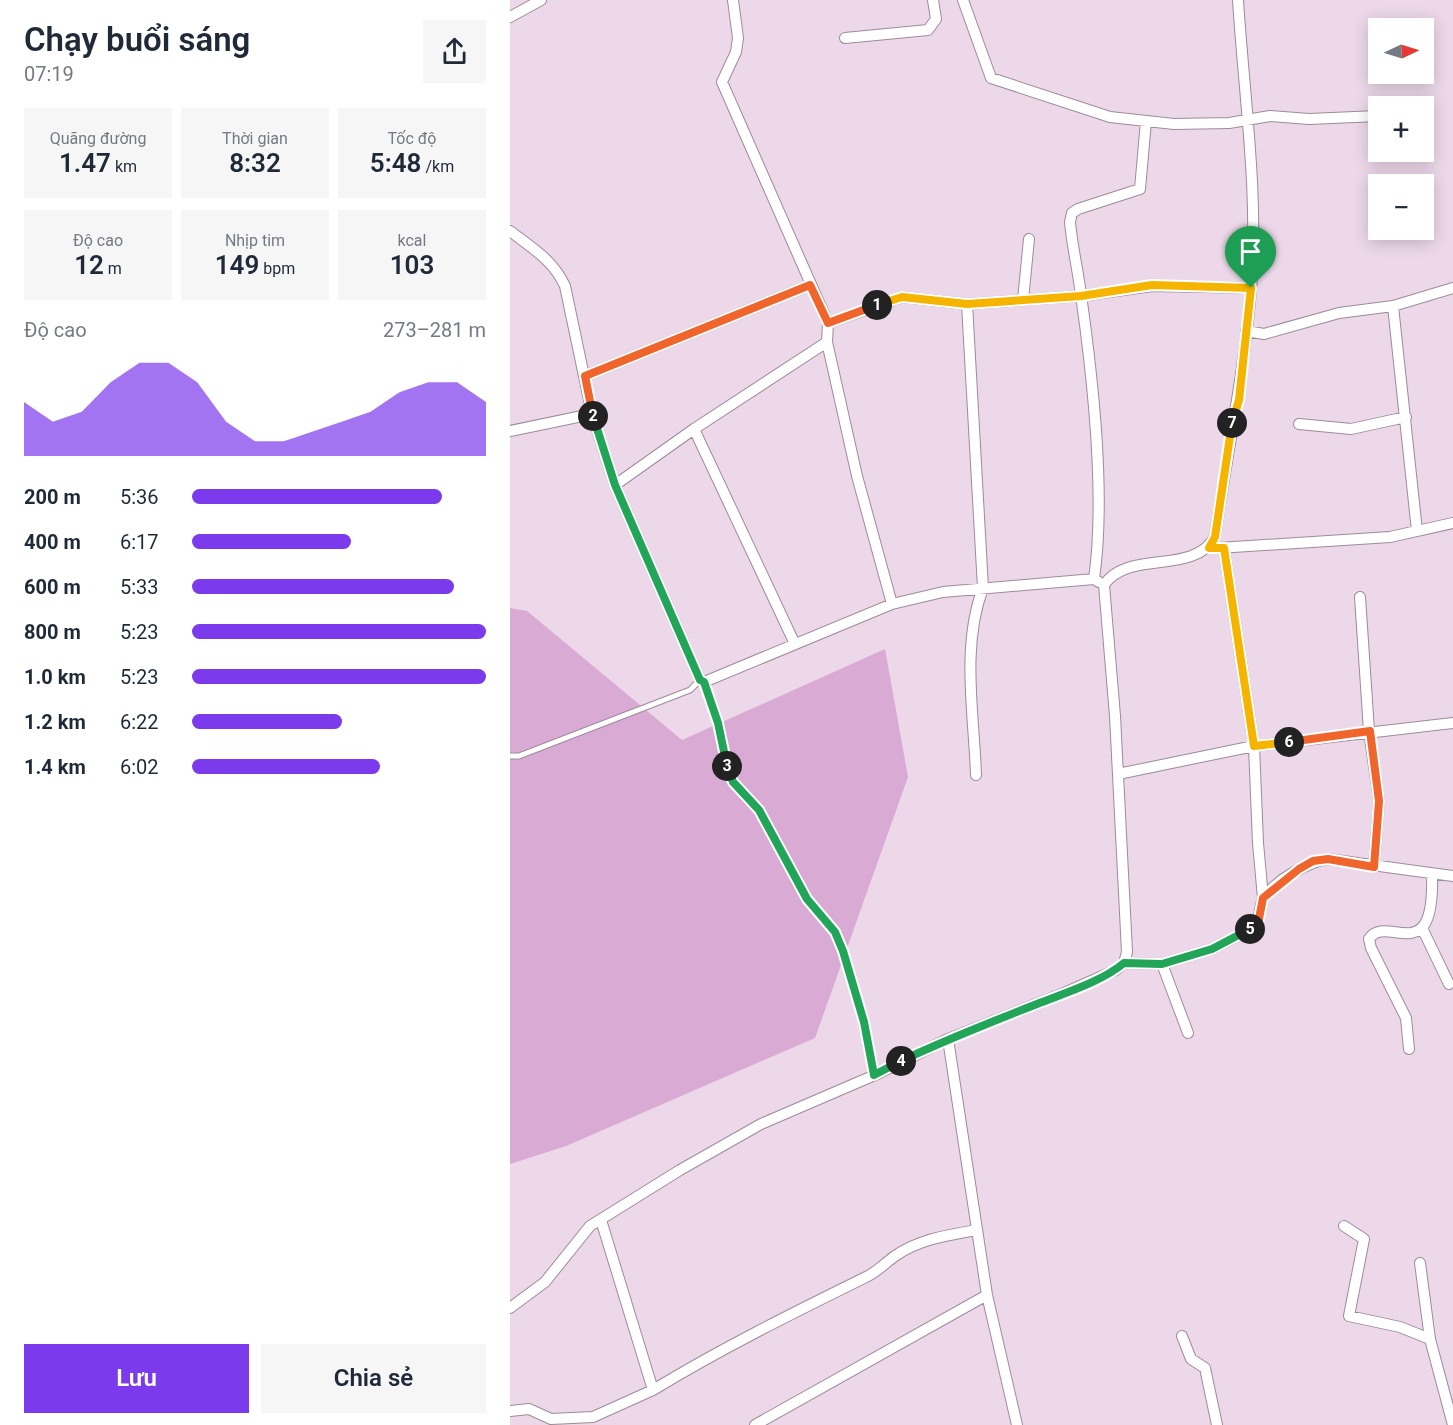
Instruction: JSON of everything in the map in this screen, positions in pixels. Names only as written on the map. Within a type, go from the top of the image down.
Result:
[{"type":"street","points":[[510,17],[541,0]]},
{"type":"street","points":[[734,0],[738,38],[736,52],[722,82],[828,323],[827,342],[857,476],[892,604]]},
{"type":"street","points":[[845,38],[928,30],[936,19],[933,0]]},
{"type":"street","points":[[963,0],[991,78],[1110,117],[1206,125],[1246,119],[1368,116]]},
{"type":"street","points":[[1209,548],[1215,537],[1231,424],[1239,400],[1251,288],[1252,178],[1238,0]]},
{"type":"street","points":[[510,1308],[545,1282],[590,1226],[680,1170],[761,1124],[874,1075],[948,1038],[1064,993],[1116,970],[1124,963],[1127,952],[1119,774],[1099,582],[1095,433],[1081,296],[1071,232],[1072,213],[1077,208],[1140,189],[1146,121]]},
{"type":"street","points":[[510,231],[552,262],[565,286],[592,414],[615,485],[702,681],[892,604],[942,592],[1099,582],[1125,569],[1193,556],[1209,548],[1390,537],[1453,523]]},
{"type":"street","points":[[1023,300],[1029,239]]},
{"type":"street","points":[[585,376],[810,285]]},
{"type":"street","points":[[828,323],[902,297],[967,304],[1081,296],[1152,285],[1251,288]]},
{"type":"street","points":[[1246,331],[1264,334],[1339,313],[1393,306],[1453,288]]},
{"type":"street","points":[[967,304],[983,588],[970,637],[976,775]]},
{"type":"street","points":[[1393,306],[1417,531]]},
{"type":"street","points":[[615,485],[693,429],[827,342]]},
{"type":"street","points":[[510,431],[592,414]]},
{"type":"street","points":[[1299,424],[1358,428],[1406,417]]},
{"type":"street","points":[[693,429],[794,642]]},
{"type":"street","points":[[1124,963],[1162,964],[1212,949],[1258,924],[1263,898],[1254,746],[1224,548]]},
{"type":"street","points":[[1360,597],[1370,731],[1379,801],[1374,867]]},
{"type":"street","points":[[1119,774],[1254,746],[1453,723]]},
{"type":"street","points":[[1263,898],[1299,869],[1313,861],[1328,859],[1432,875],[1453,876]]},
{"type":"street","points":[[1409,1049],[1406,1018],[1371,948],[1369,939],[1376,933],[1414,932],[1422,928],[1431,915],[1432,875]]},
{"type":"street","points":[[1422,928],[1449,984]]},
{"type":"street","points":[[1162,964],[1188,1033]]},
{"type":"street","points":[[948,1038],[987,1295],[1017,1425]]},
{"type":"street","points":[[601,1220],[653,1390]]},
{"type":"street","points":[[1344,1226],[1364,1239],[1349,1316],[1400,1327],[1430,1339]]},
{"type":"street","points":[[510,1411],[530,1409],[551,1419],[593,1417],[653,1390],[711,1355],[872,1275],[895,1256],[912,1246],[936,1238],[977,1230]]},
{"type":"street","points":[[1420,1263],[1430,1339],[1453,1425]]},
{"type":"street","points":[[755,1425],[987,1295]]},
{"type":"street","points":[[1182,1336],[1191,1359],[1205,1368],[1217,1425]]},
{"type":"lane","points":[[510,756],[519,756],[622,717],[690,690],[702,681],[733,782],[759,810],[807,899],[835,932],[864,1022],[874,1075]]},
{"type":"shaded area","points":[[510,608],[527,611],[682,740],[885,649],[908,777],[815,1038],[566,1146],[510,1164]]},
{"type":"route","points":[[810,285],[828,323],[902,297],[967,304],[1081,296],[1152,285],[1251,288],[1239,400],[1231,424],[1215,537],[1209,548],[1224,548],[1254,746],[1370,731],[1379,801],[1374,867],[1328,859],[1313,861],[1299,869],[1263,898],[1258,924],[1212,949],[1182,956],[1162,964],[1124,963],[1116,970],[1064,993],[948,1038],[874,1075],[864,1022],[843,951],[835,932],[807,899],[759,810],[733,782],[718,723],[704,682],[700,680],[615,485],[592,414],[585,376],[810,285]]}]
